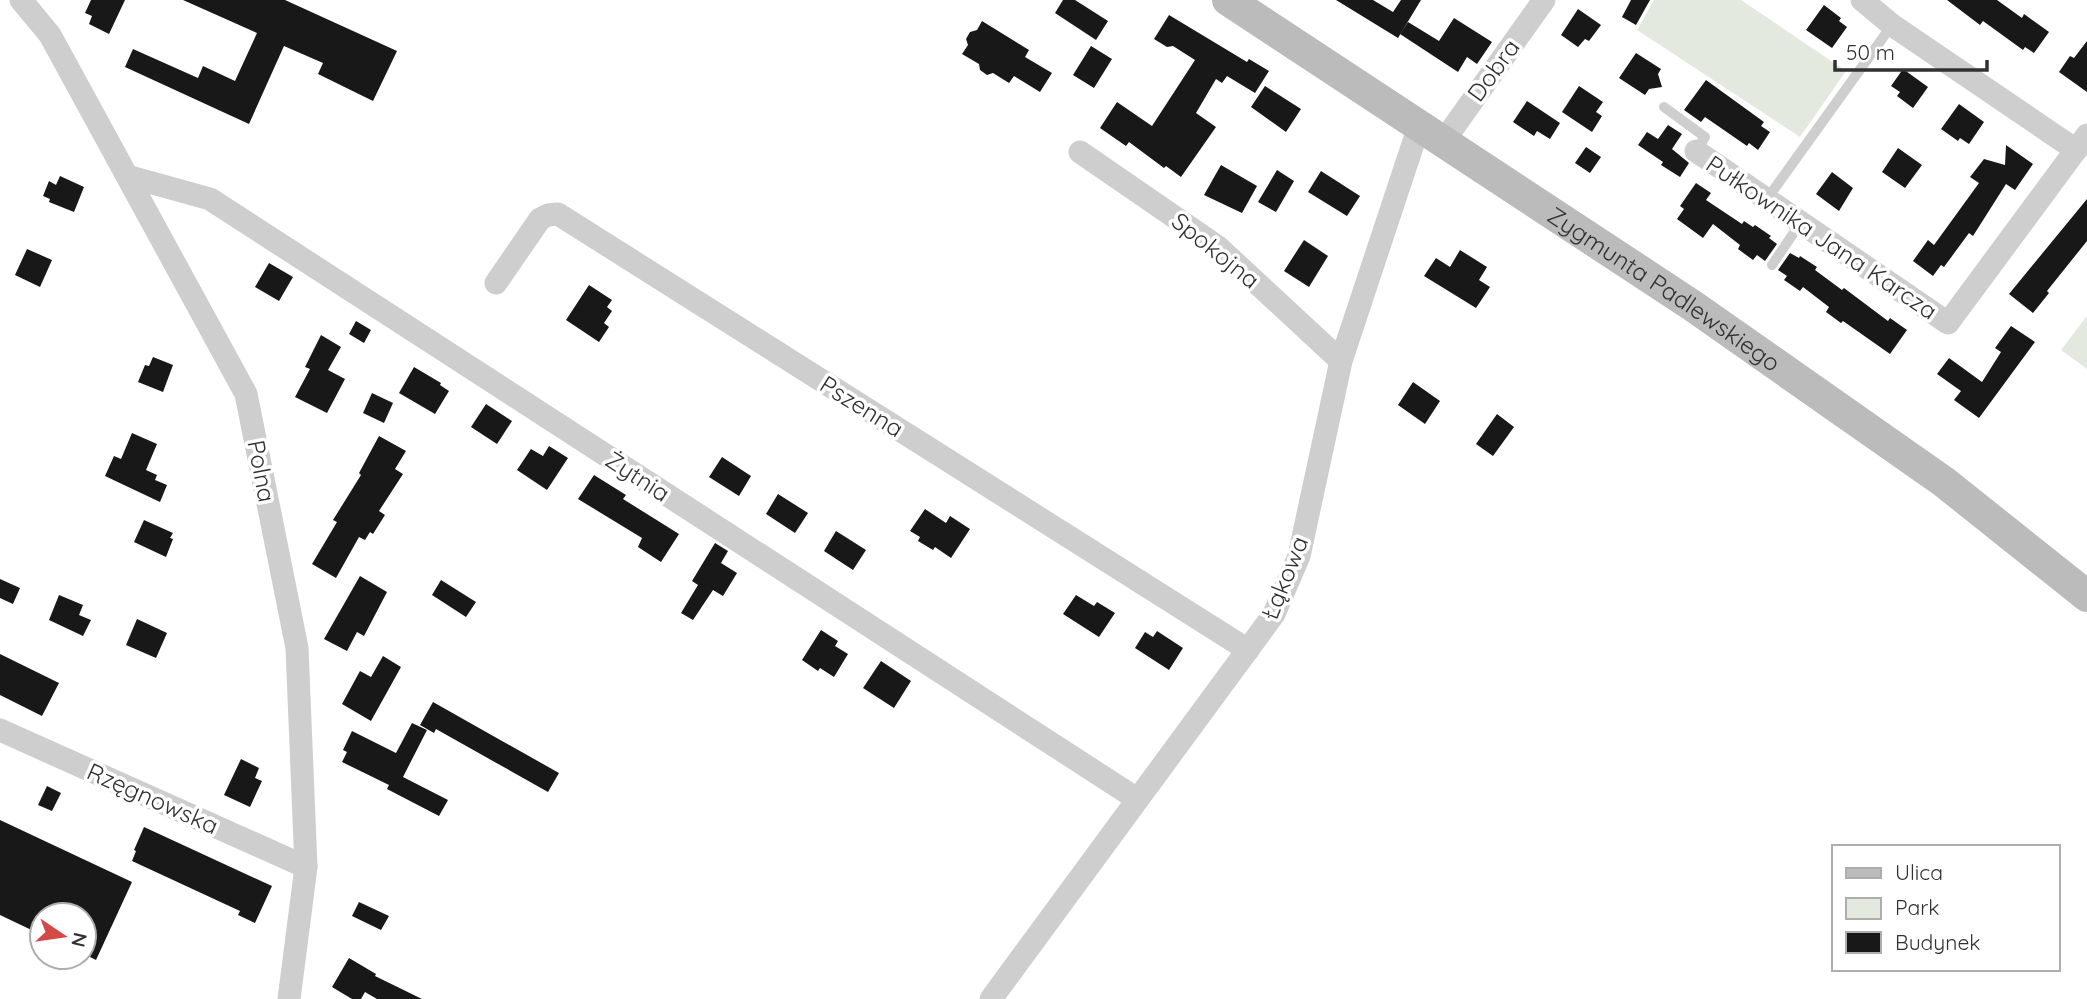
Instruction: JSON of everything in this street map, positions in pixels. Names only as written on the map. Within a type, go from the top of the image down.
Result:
[{"type":"street","name":"Polna","points":[[21,0],[50,35],[246,394],[297,648],[306,867],[289,999]]},
{"type":"street","name":"Zygmunta Padlewskiego","points":[[1228,0],[1693,306],[1932,474],[2087,596]]},
{"type":"street","name":"Dobra","points":[[1431,134],[1544,0]]},
{"type":"street","points":[[1862,0],[1892,25],[2082,142]]},
{"type":"street","name":"Łąkowa","points":[[991,999],[1274,614],[1298,556],[1341,360],[1431,134]]},
{"type":"street","name":"Pułkownika Jana Karcza","points":[[1696,151],[1948,323],[2082,142]]},
{"type":"street","name":"Spokojna","points":[[1080,152],[1218,247],[1341,360]]},
{"type":"street","name":"Żytnia","points":[[127,176],[210,199],[1138,799]]},
{"type":"street","name":"Pszenna","points":[[496,283],[540,219],[558,214],[1248,650]]},
{"type":"street","name":"Rzęgnowska","points":[[0,730],[306,867]]},
{"type":"lane","points":[[1767,199],[1892,25]]},
{"type":"lane","points":[[1664,107],[1705,137],[1696,151]]},
{"type":"lane","points":[[1772,265],[1801,222]]},
{"type":"green space","points":[[1654,0],[1741,0],[1846,71],[1800,137],[1637,30]]},
{"type":"green space","points":[[2087,316],[2087,369],[2061,350]]},
{"type":"building","points":[[91,0],[125,0],[109,34],[89,24],[92,16],[85,13]]},
{"type":"building","points":[[183,0],[285,0],[397,51],[373,101],[318,74],[323,63],[284,46],[249,124],[125,67],[133,49],[198,78],[203,66],[235,81],[257,33]]},
{"type":"building","points":[[1063,0],[1075,0],[1108,21],[1096,40],[1055,13]]},
{"type":"building","points":[[1336,0],[1373,0],[1393,12],[1401,0],[1421,0],[1398,38]]},
{"type":"building","points":[[1631,0],[1650,0],[1636,25],[1622,17]]},
{"type":"building","points":[[1947,0],[1997,0],[2022,18],[2024,14],[2049,32],[2034,53],[2025,47],[2023,50],[1983,21],[1980,25]]},
{"type":"building","points":[[1824,5],[1841,18],[1839,21],[1847,27],[1832,48],[1806,30]]},
{"type":"building","points":[[1578,9],[1601,25],[1589,41],[1585,39],[1578,47],[1561,35]]},
{"type":"building","points":[[1169,15],[1247,62],[1249,59],[1269,71],[1255,93],[1227,76],[1222,83],[1216,79],[1196,113],[1216,127],[1181,177],[1129,142],[1126,146],[1100,128],[1117,102],[1152,126],[1195,60],[1173,46],[1167,47],[1154,39]]},
{"type":"building","points":[[1454,18],[1492,42],[1477,64],[1467,57],[1458,72],[1400,34],[1408,22],[1439,41]]},
{"type":"building","points":[[982,21],[1029,50],[1025,57],[1052,73],[1040,92],[1014,76],[1009,83],[993,73],[987,75],[980,70],[979,64],[962,54],[968,45],[966,39],[970,32],[977,30]]},
{"type":"building","points":[[2087,41],[2087,92],[2059,72],[2070,56],[2074,58]]},
{"type":"building","points":[[1091,46],[1112,59],[1094,88],[1073,75]]},
{"type":"building","points":[[1636,53],[1661,69],[1658,74],[1662,87],[1649,89],[1645,95],[1619,78]]},
{"type":"building","points":[[1903,69],[1928,87],[1913,108],[1897,96],[1900,92],[1891,86]]},
{"type":"building","points":[[1706,80],[1764,122],[1761,126],[1770,132],[1758,150],[1749,143],[1747,146],[1705,117],[1701,122],[1684,110]]},
{"type":"building","points":[[1265,86],[1301,109],[1286,132],[1251,107]]},
{"type":"building","points":[[1579,86],[1603,102],[1596,112],[1602,116],[1592,132],[1562,112]]},
{"type":"building","points":[[1527,101],[1560,123],[1550,139],[1537,131],[1534,136],[1513,122]]},
{"type":"building","points":[[1959,104],[1984,122],[1969,144],[1960,138],[1958,141],[1941,129]]},
{"type":"building","points":[[1668,125],[1682,134],[1672,149],[1689,163],[1680,177],[1638,145],[1647,132],[1658,139]]},
{"type":"building","points":[[2006,145],[2033,164],[2015,190],[2006,184],[1973,236],[1969,233],[1944,267],[1941,265],[1933,276],[1913,261],[1928,240],[1934,245],[1979,183],[1970,177],[1984,159],[2005,165]]},
{"type":"building","points":[[1586,147],[1601,157],[1590,173],[1575,163]]},
{"type":"building","points":[[1898,148],[1922,165],[1905,188],[1882,172]]},
{"type":"building","points":[[1221,165],[1257,186],[1242,213],[1204,195]]},
{"type":"building","points":[[1277,170],[1294,181],[1276,212],[1258,202]]},
{"type":"building","points":[[1321,171],[1360,196],[1347,216],[1308,192]]},
{"type":"building","points":[[1832,172],[1853,188],[1839,211],[1816,194]]},
{"type":"building","points":[[60,176],[84,187],[74,212],[49,202],[50,199],[43,196],[49,181],[56,185]]},
{"type":"building","points":[[1696,183],[1711,193],[1706,200],[1742,224],[1744,221],[1753,227],[1755,225],[1771,236],[1769,238],[1777,244],[1765,261],[1757,255],[1753,260],[1738,249],[1740,245],[1713,224],[1703,238],[1677,219],[1684,209],[1680,206]]},
{"type":"building","points":[[2087,199],[2087,241],[2033,313],[2009,294]]},
{"type":"building","points":[[1304,240],[1328,256],[1309,287],[1284,271]]},
{"type":"building","points":[[27,249],[52,260],[40,287],[15,275]]},
{"type":"building","points":[[1460,250],[1487,267],[1479,280],[1490,287],[1476,308],[1424,276],[1436,258],[1450,267]]},
{"type":"building","points":[[1790,253],[1817,267],[1815,270],[1842,290],[1844,288],[1888,321],[1890,318],[1907,330],[1890,354],[1826,312],[1829,307],[1803,287],[1800,291],[1784,280],[1787,276],[1778,270]]},
{"type":"building","points":[[269,263],[293,277],[279,301],[255,287]]},
{"type":"building","points":[[589,285],[612,300],[607,307],[612,311],[604,323],[609,327],[599,342],[566,320]]},
{"type":"building","points":[[356,321],[371,330],[364,343],[349,334]]},
{"type":"building","points":[[2011,326],[2035,342],[1979,418],[1954,400],[1961,391],[1937,374],[1949,358],[1982,382],[2001,352],[1995,348]]},
{"type":"building","points":[[321,335],[341,347],[328,370],[345,379],[327,413],[295,397],[310,369],[305,367]]},
{"type":"building","points":[[153,357],[173,365],[163,392],[138,382],[145,365],[149,366]]},
{"type":"building","points":[[414,367],[449,391],[435,414],[399,393]]},
{"type":"building","points":[[1413,382],[1440,401],[1425,424],[1398,405]]},
{"type":"building","points":[[372,393],[393,403],[384,423],[363,413]]},
{"type":"building","points":[[486,404],[512,421],[497,444],[471,427]]},
{"type":"building","points":[[1497,414],[1514,427],[1493,456],[1476,444]]},
{"type":"building","points":[[132,433],[157,444],[146,470],[157,475],[155,480],[167,485],[160,502],[105,476],[114,456],[121,459]]},
{"type":"building","points":[[379,436],[406,451],[395,469],[403,474],[379,511],[385,515],[373,534],[370,532],[365,540],[359,537],[336,578],[312,564],[337,522],[333,520],[361,475],[359,473]]},
{"type":"building","points":[[549,446],[568,458],[547,490],[517,470],[531,449],[543,456]]},
{"type":"building","points":[[722,457],[751,476],[739,496],[709,477]]},
{"type":"building","points":[[594,475],[626,495],[623,499],[679,534],[661,562],[638,547],[642,538],[578,499]]},
{"type":"building","points":[[778,494],[808,513],[795,533],[766,514]]},
{"type":"building","points":[[925,509],[946,523],[950,516],[970,529],[951,558],[935,547],[933,550],[918,541],[920,537],[910,531]]},
{"type":"building","points":[[144,520],[173,533],[166,557],[134,542]]},
{"type":"building","points":[[836,531],[866,550],[853,570],[824,551]]},
{"type":"building","points":[[715,543],[728,551],[721,563],[737,573],[723,596],[713,590],[693,620],[681,613],[698,585],[692,581]]},
{"type":"building","points":[[360,576],[387,592],[364,636],[357,632],[347,651],[324,639]]},
{"type":"building","points":[[0,579],[20,588],[13,604],[0,598]]},
{"type":"building","points":[[441,580],[476,602],[466,617],[432,595]]},
{"type":"building","points":[[59,595],[83,605],[79,615],[91,620],[83,636],[49,620]]},
{"type":"building","points":[[1076,595],[1094,606],[1097,602],[1115,613],[1099,637],[1063,614]]},
{"type":"building","points":[[137,619],[167,633],[156,658],[126,645]]},
{"type":"building","points":[[821,630],[838,641],[835,646],[848,654],[834,677],[820,668],[818,671],[802,660]]},
{"type":"building","points":[[1157,631],[1183,648],[1169,670],[1135,648],[1145,632],[1153,637]]},
{"type":"building","points":[[0,654],[59,683],[42,716],[0,695]]},
{"type":"building","points":[[383,656],[401,667],[371,721],[342,704],[360,671],[371,677]]},
{"type":"building","points":[[881,661],[911,681],[894,708],[863,688]]},
{"type":"building","points":[[433,702],[559,773],[548,792],[436,729],[434,733],[420,725]]},
{"type":"building","points":[[412,723],[427,730],[403,777],[448,800],[439,816],[387,789],[389,785],[342,762],[347,752],[343,750],[352,731],[396,753]]},
{"type":"building","points":[[241,759],[259,768],[255,778],[262,781],[250,807],[224,795]]},
{"type":"building","points":[[47,786],[61,793],[52,811],[38,805]]},
{"type":"building","points":[[0,820],[132,882],[98,956],[98,901],[28,901],[28,928],[0,915]]},
{"type":"building","points":[[144,827],[272,886],[255,923],[238,915],[240,911],[132,861]]},
{"type":"building","points":[[359,902],[389,916],[381,930],[352,916]]},
{"type":"building","points":[[349,958],[376,974],[375,976],[422,999],[377,999],[365,992],[361,999],[352,999],[332,987]]}]
